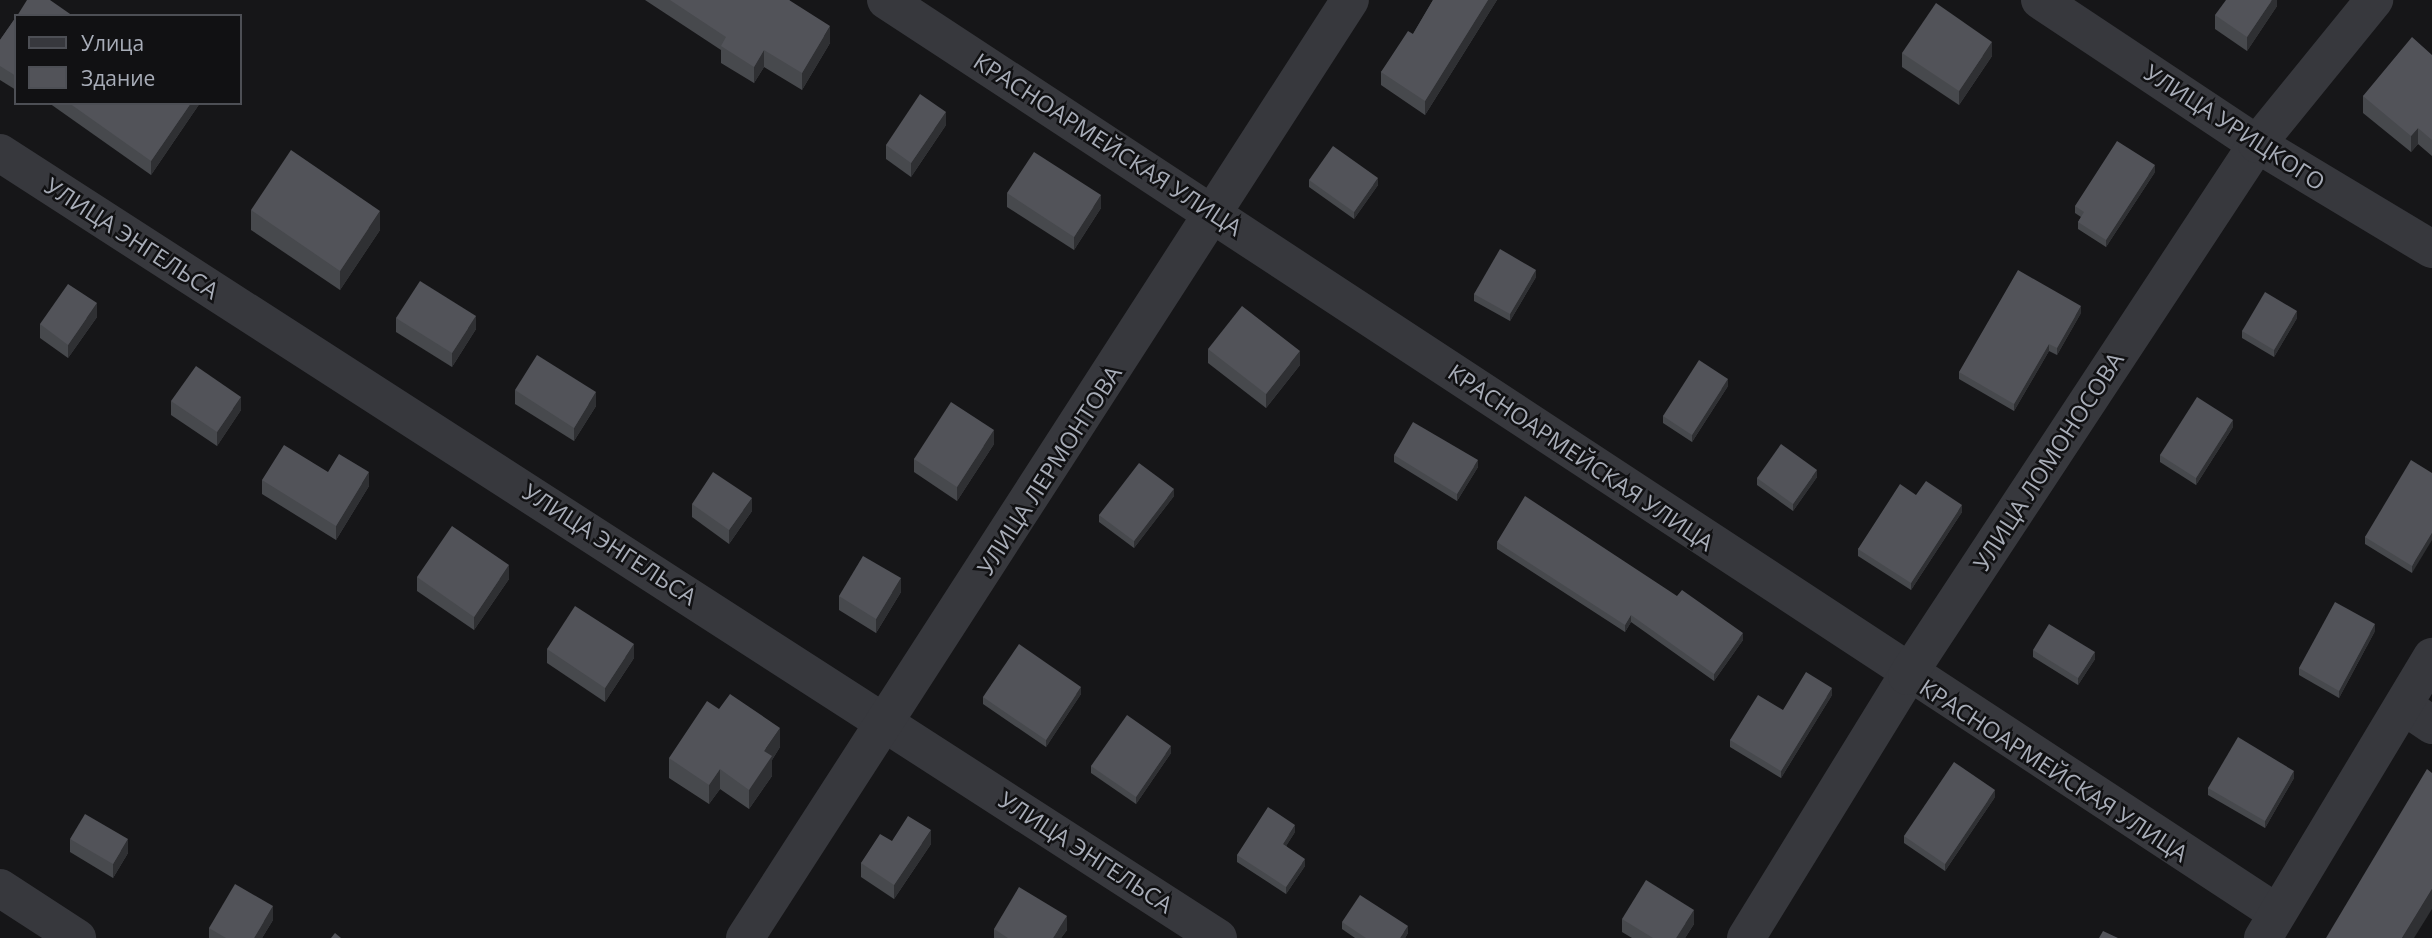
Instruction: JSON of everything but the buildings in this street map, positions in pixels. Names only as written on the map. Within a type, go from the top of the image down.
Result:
[{"type":"street","name":"КРАСНОАРМЕЙСКАЯ УЛИЦА","points":[[886,0],[1216,213],[1907,676],[2270,926]]},
{"type":"street","name":"УЛИЦА ЛЕРМОНТОВА","points":[[745,938],[1216,213],[1350,0]]},
{"type":"street","name":"УЛИЦА УРИЦКОГО","points":[[2040,0],[2257,144],[2432,249]]},
{"type":"street","name":"УЛИЦА ЛОМОНОСОВА","points":[[1746,938],[1907,676],[2257,144],[2374,0]]},
{"type":"street","name":"УЛИЦА ЭНГЕЛЬСА","points":[[0,153],[1218,938]]},
{"type":"street","points":[[2270,926],[2418,715],[2432,657]]},
{"type":"street","points":[[0,888],[77,938]]}]
